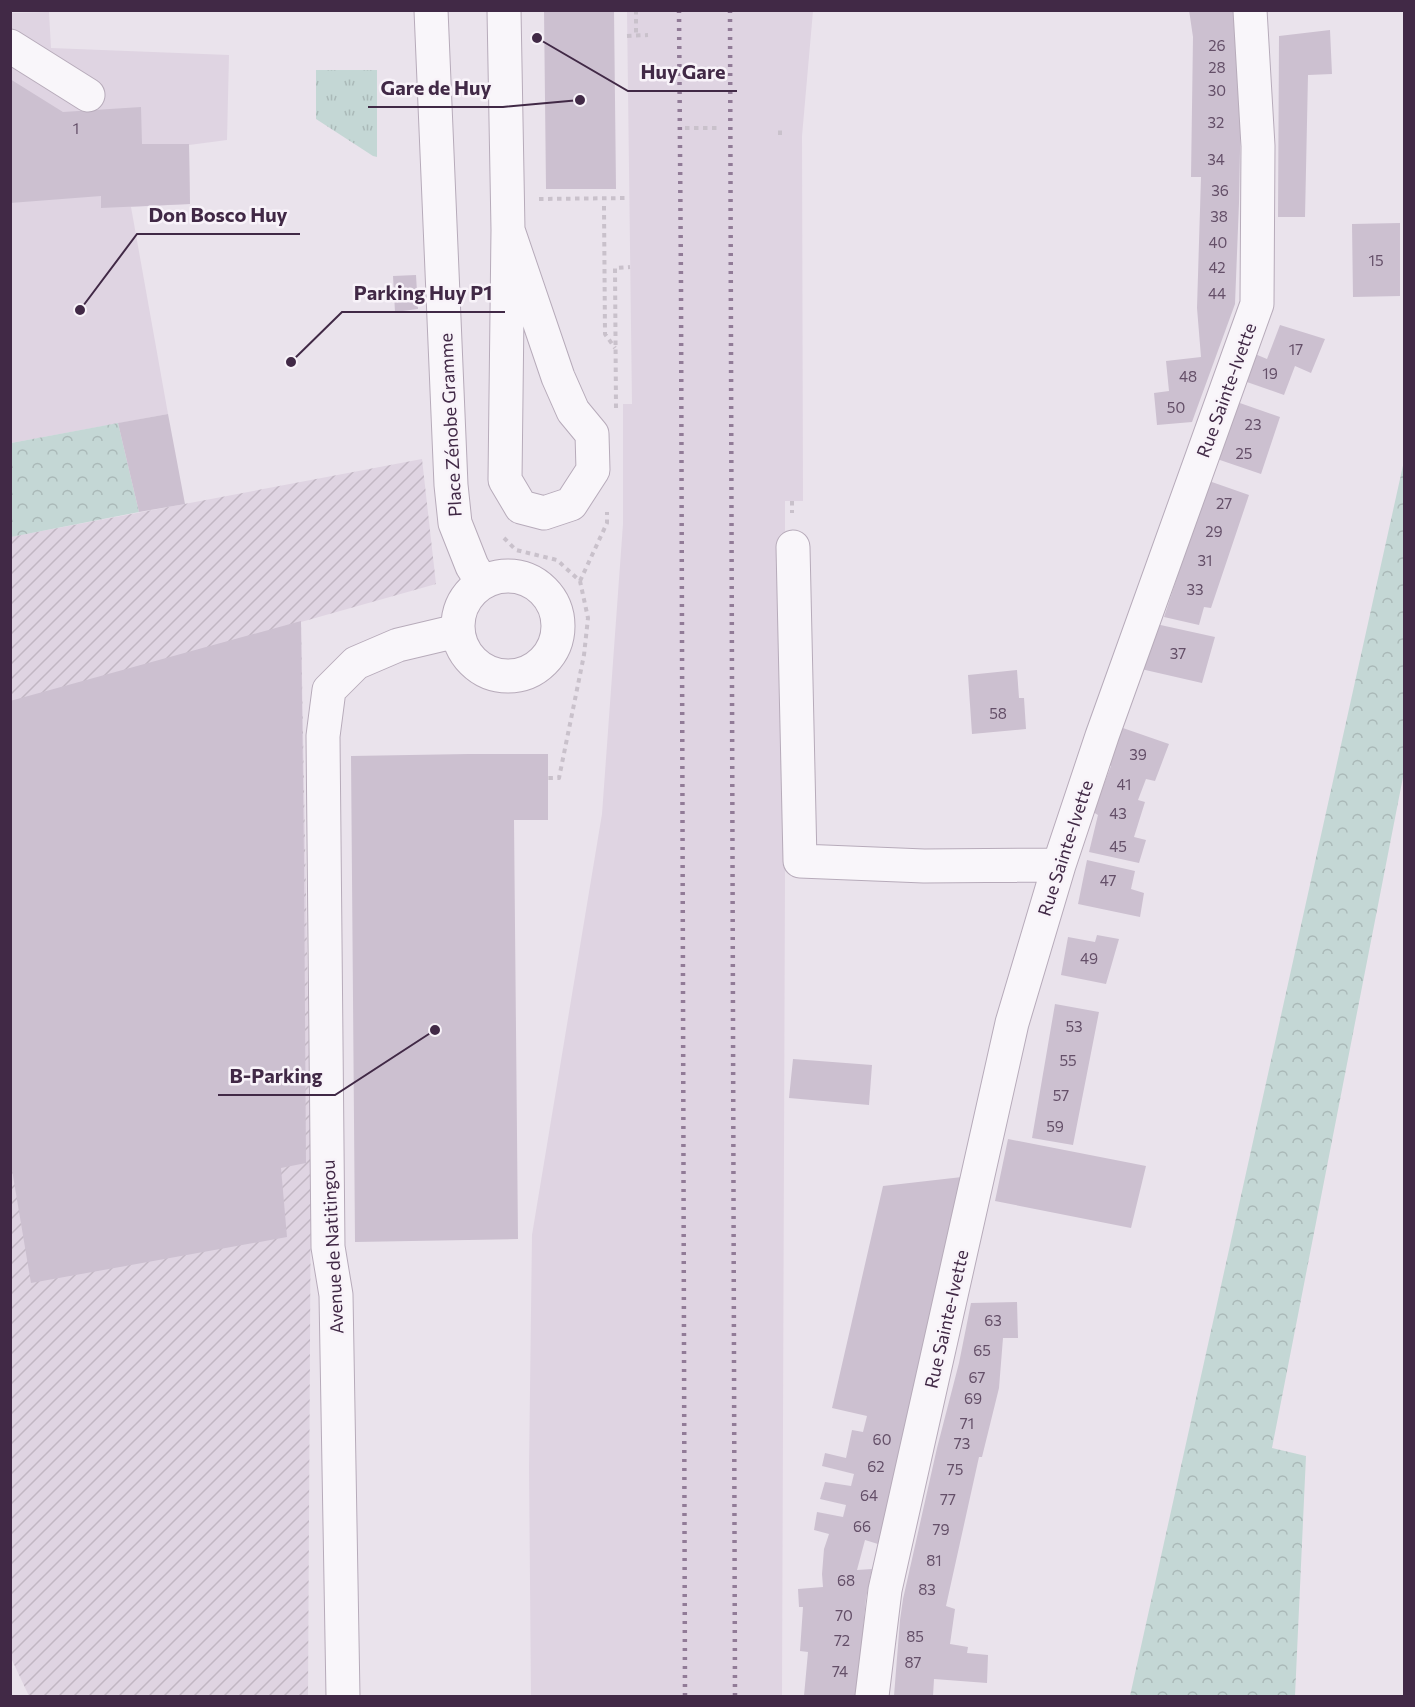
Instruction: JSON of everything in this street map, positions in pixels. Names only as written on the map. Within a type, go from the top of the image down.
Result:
[{"type":"street","name":"Place Zénobe Gramme","points":[[431,10],[451,485],[455,523],[472,566],[482,582]]},
{"type":"street","points":[[504,10],[508,231],[505,480],[521,507],[544,513],[571,504],[593,470],[592,434],[573,411],[558,377],[508,231]]},
{"type":"street","name":"Rue Sainte-Ivette","points":[[872,1696],[885,1590],[1012,1023],[1059,866],[1102,736],[1257,304],[1258,146],[1250,10]]},
{"type":"street","points":[[10,46],[88,95]]},
{"type":"street","points":[[793,547],[800,861],[924,866],[1059,866]]},
{"type":"street","points":[[501,575],[523,577],[542,586],[555,604],[560,624],[556,645],[544,663],[526,674],[505,677],[484,670],[468,657],[457,631],[458,617],[466,597],[482,582],[501,575]]},
{"type":"street","name":"Avenue de Natitingou","points":[[343,1696],[336,1295],[328,1247],[323,736],[329,690],[356,663],[398,645],[457,631]]},
{"type":"path","points":[[636,10],[636,36]]},
{"type":"path","points":[[627,36],[648,35]]},
{"type":"path","points":[[685,128],[718,128]]},
{"type":"path","points":[[780,128],[780,135]]},
{"type":"path","points":[[539,199],[629,198]]},
{"type":"path","points":[[604,206],[605,334],[615,348]]},
{"type":"path","points":[[615,268],[630,267]]},
{"type":"shaded area","points":[[627,11],[813,11],[802,136],[803,501],[785,501],[782,1696],[531,1696],[529,1467],[532,1235],[602,814],[623,524],[623,404],[632,404]]},
{"type":"shaded area","points":[[49,12],[51,48],[229,55],[227,140],[189,145],[190,204],[131,207],[168,414],[11,443],[10,13]]},
{"type":"shaded area","points":[[422,459],[436,584],[301,622],[311,1165],[308,1696],[29,1696],[11,1658],[10,537]]},
{"type":"green space","points":[[316,70],[377,70],[377,157],[316,119]]},
{"type":"green space","points":[[118,423],[139,512],[11,537],[11,443]]},
{"type":"green space","points":[[1404,461],[1404,772],[1272,1448],[1306,1456],[1295,1696],[1130,1696]]},
{"type":"building","points":[[544,10],[614,10],[616,189],[546,189]]},
{"type":"building","points":[[1189,10],[1239,10],[1241,98],[1235,304],[1192,422],[1157,425],[1154,393],[1169,391],[1166,361],[1201,357],[1197,308],[1201,177],[1191,177],[1193,37]]},
{"type":"building","points":[[1330,30],[1332,74],[1308,75],[1305,217],[1278,217],[1279,36]]},
{"type":"building","points":[[10,79],[63,112],[141,107],[142,144],[189,144],[190,204],[101,208],[101,196],[10,203]]},
{"type":"building","points":[[1400,223],[1400,296],[1353,297],[1352,224]]},
{"type":"building","points":[[416,275],[418,309],[395,312],[393,276]]},
{"type":"building","points":[[1280,325],[1325,339],[1311,373],[1295,366],[1284,395],[1244,381],[1255,354],[1267,359]]},
{"type":"building","points":[[1237,402],[1280,417],[1261,474],[1217,459]]},
{"type":"building","points":[[168,414],[185,504],[139,512],[118,423]]},
{"type":"building","points":[[1209,481],[1249,495],[1211,608],[1204,607],[1199,625],[1164,617]]},
{"type":"building","points":[[301,621],[306,1163],[281,1168],[287,1237],[31,1283],[10,1158],[10,701]]},
{"type":"building","points":[[1156,624],[1215,637],[1202,683],[1141,669]]},
{"type":"building","points":[[1017,670],[1019,698],[1024,698],[1026,729],[972,734],[968,675]]},
{"type":"building","points":[[1120,727],[1169,744],[1155,781],[1146,779],[1138,800],[1145,802],[1134,837],[1146,840],[1139,863],[1089,852],[1098,815],[1093,812],[1111,766],[1107,764]]},
{"type":"building","points":[[548,754],[548,820],[514,820],[518,1239],[355,1242],[351,756]]},
{"type":"building","points":[[1087,860],[1135,871],[1131,889],[1144,893],[1140,917],[1078,904]]},
{"type":"building","points":[[1097,935],[1119,939],[1106,984],[1061,975],[1068,937],[1095,942]]},
{"type":"building","points":[[1055,1004],[1099,1012],[1073,1145],[1032,1138]]},
{"type":"building","points":[[793,1059],[872,1065],[869,1105],[789,1098]]},
{"type":"building","points":[[1008,1139],[1146,1166],[1131,1228],[995,1201]]},
{"type":"building","points":[[962,1177],[878,1544],[865,1540],[857,1570],[872,1569],[866,1598],[857,1696],[804,1696],[808,1652],[800,1651],[803,1607],[799,1607],[798,1589],[823,1587],[824,1549],[829,1534],[814,1530],[817,1512],[843,1517],[846,1505],[820,1499],[825,1482],[851,1486],[854,1474],[822,1466],[825,1453],[846,1458],[852,1430],[863,1432],[867,1416],[832,1408],[883,1186]]},
{"type":"building","points":[[1017,1302],[1018,1338],[1003,1338],[999,1388],[982,1457],[979,1457],[946,1606],[955,1609],[950,1644],[968,1647],[967,1653],[988,1655],[987,1683],[934,1679],[933,1696],[894,1696],[903,1599],[971,1303]]},
{"type":"railway","points":[[679,10],[685,1696]]},
{"type":"railway","points":[[730,10],[735,1696]]},
{"type":"place","name":"Huy Gare","points":[[537,38]]},
{"type":"place","name":"Gare de Huy","points":[[580,100]]},
{"type":"place","name":"Don Bosco Huy","points":[[80,310]]},
{"type":"place","name":"Parking Huy P1","points":[[291,362]]},
{"type":"place","name":"B-Parking","points":[[435,1030]]}]
